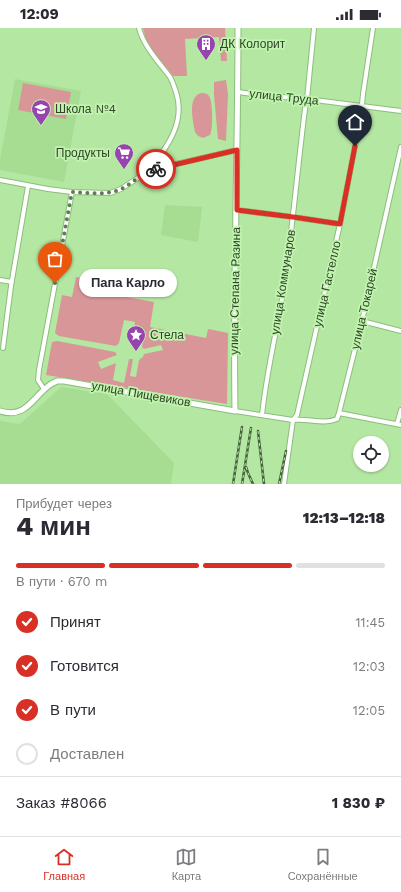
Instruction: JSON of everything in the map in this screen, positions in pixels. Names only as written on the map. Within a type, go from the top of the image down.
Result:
[{"type":"main road","name":"улица Степана Разина","points":[[235,411],[234,332],[237,210],[238,28]]},
{"type":"main road","name":"улица Пищевиков","points":[[0,411],[6,413],[20,412],[44,389],[57,381],[64,381],[235,411]]},
{"type":"street","points":[[138,28],[145,45],[172,80],[179,102],[178,120],[167,147],[150,170]]},
{"type":"street","name":"улица Коммунаров","points":[[262,415],[264,389],[282,299],[307,99],[314,28]]},
{"type":"street","name":"улица Гастелло","points":[[284,484],[292,420],[297,415],[340,224],[361,115],[373,28]]},
{"type":"street","name":"улица Труда","points":[[238,92],[401,111]]},
{"type":"street","name":"улица Токарей","points":[[339,413],[400,159],[401,147]]},
{"type":"street","points":[[0,180],[28,186],[72,192],[104,193],[121,189],[150,170],[237,150]]},
{"type":"street","points":[[3,348],[28,186]]},
{"type":"street","points":[[44,389],[38,380],[39,370],[72,192]]},
{"type":"street","points":[[237,210],[340,224]]},
{"type":"street","points":[[0,280],[12,282]]},
{"type":"street","points":[[362,321],[401,331]]},
{"type":"street","points":[[339,413],[399,425],[401,410]]},
{"type":"street","name":"улица Пищевиков","points":[[235,411],[292,420],[300,419],[325,422],[337,419],[339,413]]},
{"type":"shaded area","points":[[143,28],[225,28],[227,61],[221,61],[219,37],[185,39],[187,76],[173,76],[147,44]]},
{"type":"shaded area","name":"Школа №4","points":[[15,79],[81,91],[64,182],[0,170],[0,160]]},
{"type":"shaded area","points":[[226,80],[228,94],[226,141],[218,139],[214,82]]},
{"type":"shaded area","points":[[23,83],[71,92],[66,119],[18,110]]},
{"type":"shaded area","points":[[201,93],[209,96],[212,109],[211,132],[210,135],[203,138],[198,136],[195,132],[192,110],[194,99]]},
{"type":"shaded area","points":[[165,205],[202,207],[198,242],[161,235]]},
{"type":"shaded area","points":[[76,277],[111,283],[109,294],[154,302],[150,327],[206,338],[208,329],[228,333],[227,404],[46,375],[52,342],[57,341],[115,352],[117,355],[98,362],[101,369],[116,363],[113,380],[124,383],[129,359],[133,359],[130,376],[136,377],[139,360],[144,354],[163,350],[161,345],[144,349],[142,347],[144,333],[139,332],[136,346],[131,345],[135,322],[124,320],[119,343],[116,346],[59,336],[55,333],[62,295],[72,297]]},
{"type":"shaded area","points":[[61,387],[107,394],[174,463],[171,484],[0,484],[0,421],[20,424]]},
{"type":"railway","points":[[233,484],[242,427]]},
{"type":"railway","points":[[242,484],[251,428]]},
{"type":"railway","points":[[258,431],[264,484]]},
{"type":"railway","points":[[279,484],[286,451]]},
{"type":"railway","points":[[246,467],[253,484]]},
{"type":"way so far","points":[[55,283],[72,192],[110,193],[121,189],[150,170],[156,169]]},
{"type":"place","name":"ДК Колорит","points":[[206,61]]},
{"type":"place","name":"Школа №4","points":[[41,126]]},
{"type":"place","name":"Продукты","points":[[124,170]]},
{"type":"place","name":"Папа Карло","points":[[55,283]]},
{"type":"place","name":"Стела","points":[[136,352]]},
{"type":"route","points":[[156,169],[237,150],[237,210],[340,224],[355,146]]}]
